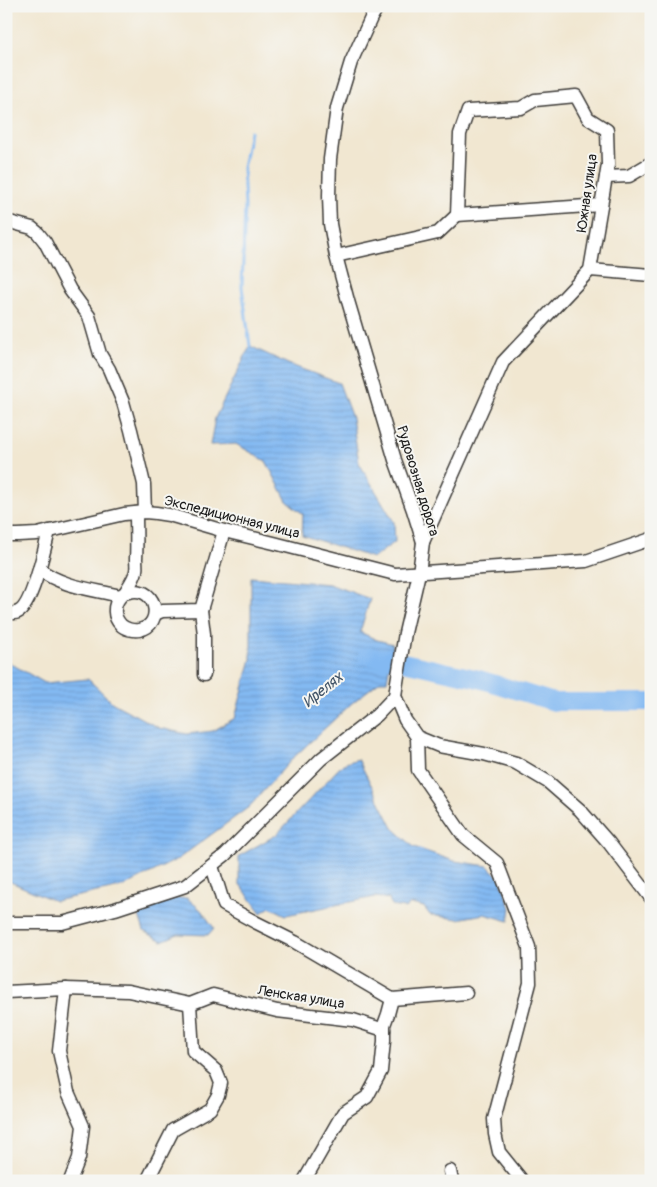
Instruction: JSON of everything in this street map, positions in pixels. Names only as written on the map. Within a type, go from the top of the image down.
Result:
[{"type":"street","name":"Рудовозная дорога","points":[[378,6],[350,62],[337,108],[330,159],[330,224],[348,301],[395,460],[423,542],[419,573],[396,682],[396,696],[405,720],[417,737]]},
{"type":"street","name":"Южная улица","points":[[458,215],[460,134],[468,111],[521,108],[535,100],[576,96],[588,118],[607,130],[608,165],[590,270]]},
{"type":"street","points":[[606,177],[629,176],[651,163]]},
{"type":"street","points":[[336,256],[438,233],[458,215],[601,205]]},
{"type":"street","points":[[6,221],[32,228],[45,242],[70,290],[89,316],[100,354],[109,369],[123,402],[143,477],[146,498],[141,512],[136,571],[123,594],[117,602],[115,614],[121,624],[132,630],[144,628],[153,620],[155,614],[153,601],[144,592],[131,590],[123,594],[75,586],[56,580],[39,569]]},
{"type":"street","points":[[423,542],[503,362],[590,270],[651,275]]},
{"type":"street","name":"Экспедиционная улица","points":[[6,535],[18,536],[50,532],[124,514],[141,512],[169,515],[224,531],[395,574],[586,561],[651,539]]},
{"type":"street","points":[[204,675],[204,634],[200,610],[224,531]]},
{"type":"street","points":[[6,613],[17,613],[23,609],[27,602],[50,532]]},
{"type":"street","points":[[155,614],[162,611],[200,610]]},
{"type":"street","points":[[6,923],[62,923],[115,909],[185,886],[225,855],[321,759],[377,715],[396,696]]},
{"type":"street","points":[[521,1181],[499,1152],[494,1119],[530,983],[529,948],[497,864],[463,835],[418,770],[417,737],[439,746],[484,754],[516,763],[548,782],[580,810],[610,843],[651,898]]},
{"type":"street","points":[[212,866],[224,905],[295,942],[392,999],[466,993]]},
{"type":"street","points":[[6,992],[66,989],[128,991],[190,1004],[194,1051],[216,1071],[221,1083],[218,1095],[210,1110],[173,1130],[147,1181]]},
{"type":"street","points":[[66,989],[59,1051],[68,1092],[83,1126],[79,1158],[70,1181]]},
{"type":"street","name":"Ленская улица","points":[[190,1004],[213,995],[277,1011],[353,1020],[384,1030]]},
{"type":"street","points":[[304,1181],[343,1114],[367,1097],[381,1071],[384,1024],[392,999]]},
{"type":"water","points":[[250,346],[288,364],[339,383],[352,418],[359,463],[394,522],[395,542],[373,558],[302,535],[303,514],[287,501],[266,461],[236,444],[210,445],[215,418]]},
{"type":"water","points":[[251,577],[329,584],[370,599],[360,632],[377,640],[393,644],[387,681],[380,681],[352,703],[293,758],[249,807],[178,859],[125,886],[55,901],[6,880],[6,661],[45,683],[88,679],[113,703],[159,728],[187,734],[213,731],[235,718],[251,659]]},
{"type":"water","points":[[358,759],[393,828],[414,847],[454,861],[488,866],[500,878],[511,908],[509,921],[484,914],[458,919],[430,915],[424,907],[411,904],[405,908],[392,906],[389,899],[375,897],[286,915],[270,907],[261,913],[239,883],[239,856],[276,835],[343,764]]},
{"type":"water","points":[[187,898],[201,910],[214,928],[208,935],[178,934],[162,941],[144,931],[139,915],[163,899]]},
{"type":"waterway","points":[[250,131],[243,168],[245,206],[242,287],[250,346]]},
{"type":"waterway","name":"Ирелях","points":[[367,656],[390,659],[479,679],[554,702],[651,702]]}]
